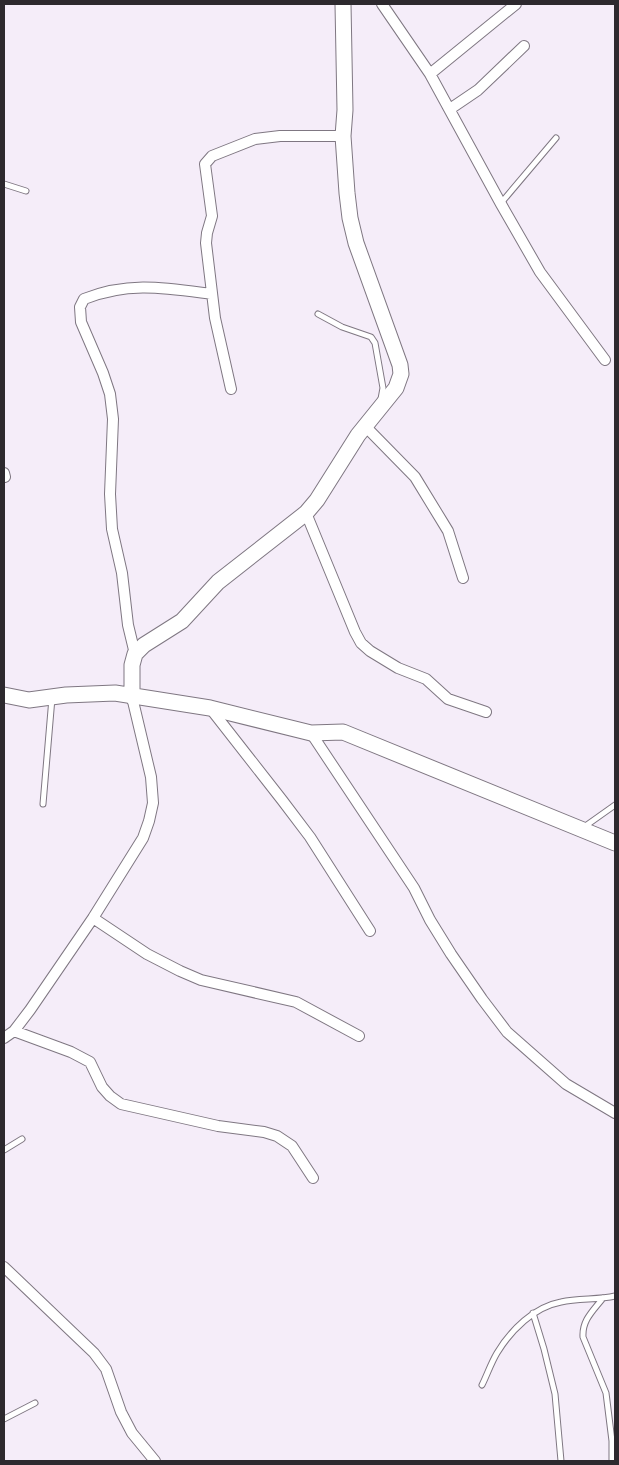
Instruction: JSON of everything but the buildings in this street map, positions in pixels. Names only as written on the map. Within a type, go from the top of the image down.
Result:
[{"type":"street","points":[[135,654],[144,645],[182,621],[218,582],[306,513],[317,500],[358,434],[396,388],[401,374],[400,365],[356,243],[350,218],[343,136],[345,110],[344,4]]},
{"type":"street","points":[[382,4],[430,74],[540,272],[605,360]]},
{"type":"street","points":[[430,74],[516,4]]},
{"type":"street","points":[[450,109],[478,90],[524,46]]},
{"type":"street","points":[[232,389],[218,337],[212,294],[206,233],[212,216],[205,164],[212,156],[267,136],[343,136]]},
{"type":"street","points":[[4,1038],[14,1031],[94,918],[143,838],[153,803],[151,777],[132,697],[132,665],[135,654],[128,625],[122,573],[112,529],[110,494],[113,419],[110,394],[81,322],[80,307],[84,299],[113,290],[165,287],[212,294]]},
{"type":"street","points":[[365,426],[415,477],[448,531],[463,578]]},
{"type":"street","points":[[306,513],[361,644],[384,661],[426,679],[448,699],[486,712]]},
{"type":"street","points":[[4,695],[29,700],[84,694],[115,693],[210,708],[311,733],[343,732],[615,843]]},
{"type":"street","points":[[210,708],[310,837],[370,931]]},
{"type":"street","points":[[311,733],[414,888],[430,920],[451,954],[506,1032],[566,1084],[615,1113]]},
{"type":"street","points":[[94,918],[147,954],[180,971],[201,980],[296,1002],[359,1036]]},
{"type":"street","points":[[14,1031],[71,1052],[90,1062],[102,1087],[121,1104],[218,1126],[264,1132],[277,1136],[292,1146],[314,1178]]},
{"type":"street","points":[[4,1267],[94,1353],[106,1369],[121,1412],[132,1433],[155,1461]]},
{"type":"lane","points":[[501,204],[556,138]]},
{"type":"lane","points":[[4,184],[26,192]]},
{"type":"lane","points":[[318,314],[342,327],[371,337],[375,343],[383,388],[379,409]]},
{"type":"lane","points":[[43,804],[52,697]]},
{"type":"lane","points":[[581,829],[615,805]]},
{"type":"lane","points":[[4,1150],[22,1139]]},
{"type":"lane","points":[[482,1385],[497,1353],[533,1313],[560,1302],[615,1296]]},
{"type":"lane","points":[[603,1298],[582,1327],[583,1337],[606,1393],[612,1441],[612,1461]]},
{"type":"lane","points":[[533,1313],[555,1394],[561,1461]]},
{"type":"lane","points":[[4,1419],[35,1403]]}]
